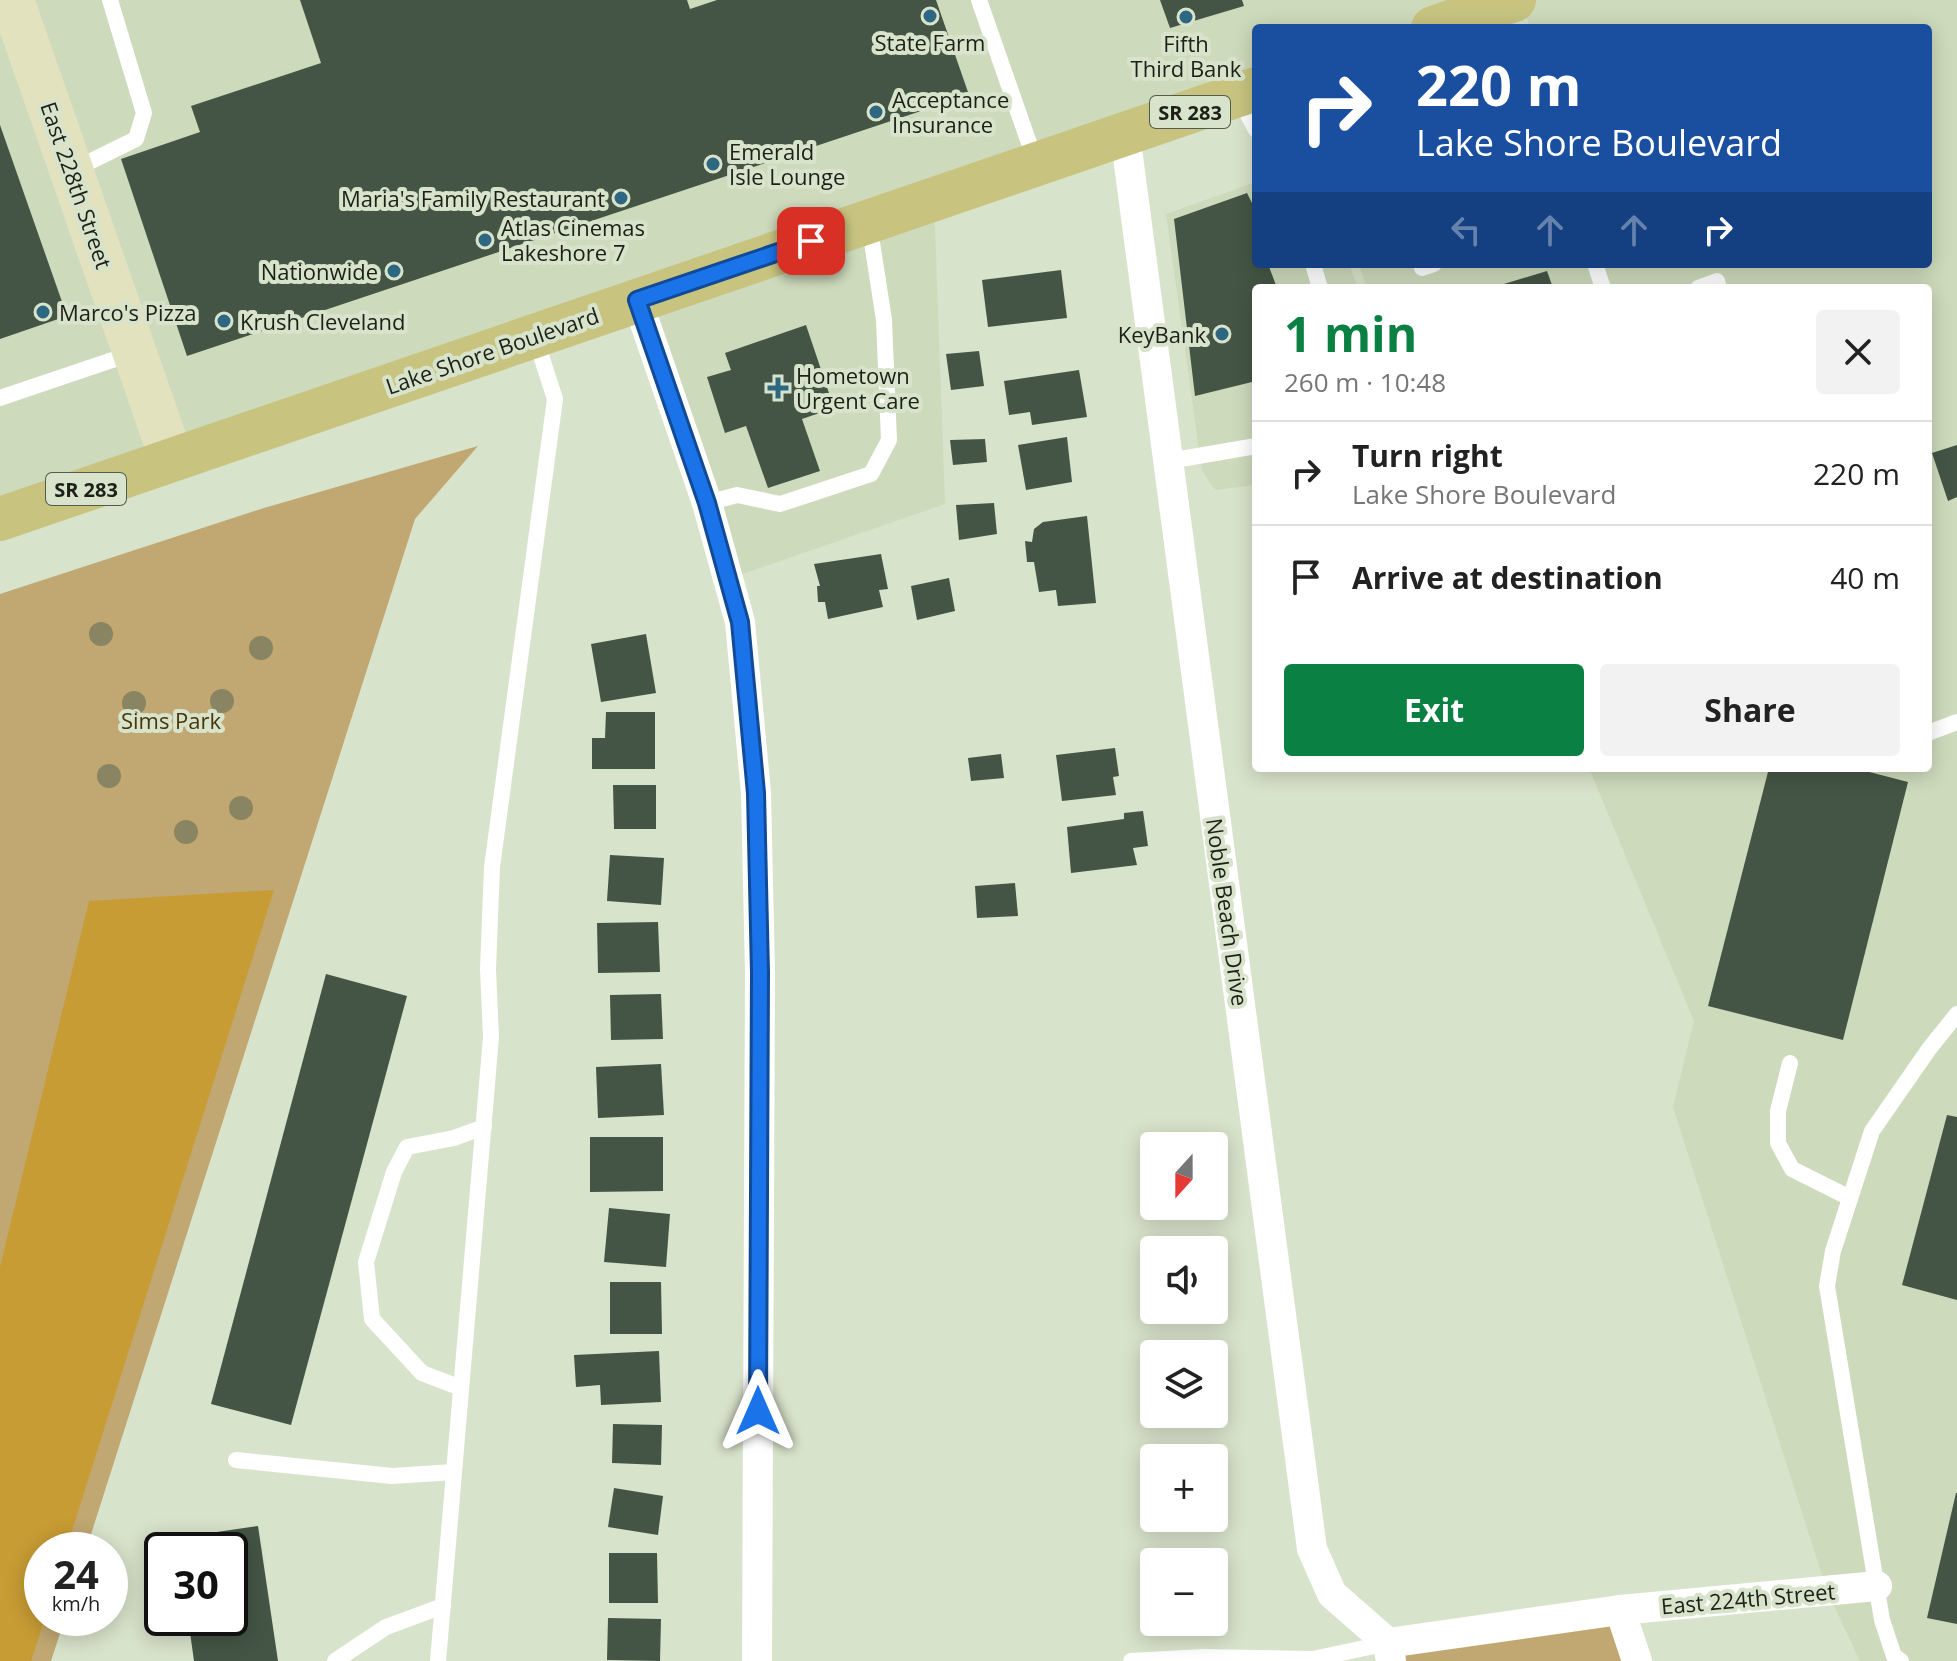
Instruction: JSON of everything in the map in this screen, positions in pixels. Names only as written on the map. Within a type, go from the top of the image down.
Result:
[{"type":"main road","points":[[1443,21],[1511,6]]},
{"type":"main road","name":"Lake Shore Boulevard","points":[[0,519],[1125,134],[1250,105]]},
{"type":"street","name":"East 228th Street","points":[[12,0],[172,460]]},
{"type":"street","name":"Noble Beach Drive","points":[[1125,134],[1312,1549],[1332,1594],[1389,1652]]},
{"type":"street","points":[[637,300],[707,503],[740,622],[756,793],[760,973],[757,1661]]},
{"type":"street","name":"East 224th Street","points":[[1389,1652],[1620,1610],[1877,1586]]},
{"type":"street","points":[[1620,1610],[1637,1661]]},
{"type":"lane","points":[[72,171],[136,139],[144,113],[110,0]]},
{"type":"lane","points":[[979,0],[1037,165]]},
{"type":"lane","points":[[707,503],[737,495],[780,504],[871,474],[889,440],[884,320],[869,222]]},
{"type":"lane","points":[[438,1661],[491,1037],[488,969],[492,867],[555,399],[535,335]]},
{"type":"lane","points":[[0,398],[135,352]]},
{"type":"lane","points":[[1169,461],[1252,447]]},
{"type":"lane","points":[[1932,731],[1957,722]]},
{"type":"lane","points":[[1901,1661],[1894,1656],[1882,1620],[1827,1286],[1833,1251],[1872,1131],[1957,1014]]},
{"type":"lane","points":[[1790,1063],[1778,1111],[1778,1143],[1792,1169],[1850,1198]]},
{"type":"lane","points":[[461,1388],[422,1373],[372,1319],[366,1262],[394,1172],[407,1147],[454,1138],[484,1127]]},
{"type":"lane","points":[[236,1460],[392,1476],[454,1472]]},
{"type":"lane","points":[[335,1661],[386,1627],[443,1606]]},
{"type":"lane","points":[[1131,1661],[1204,1657],[1313,1659],[1389,1652]]},
{"type":"shaded area","points":[[0,0],[1514,0],[1445,24],[1252,24],[1252,90],[934,200],[945,504],[728,579],[637,300],[0,519]]},
{"type":"shaded area","points":[[1520,0],[1957,0],[1957,1661],[1860,1661],[1827,1591],[1673,1107],[1694,1021],[1591,772],[1932,772],[1932,284],[1366,284],[1360,268],[1932,268],[1932,24],[1529,24]]},
{"type":"shaded area","name":"KeyBank","points":[[1252,183],[1252,268],[1350,268],[1356,284],[1252,284],[1252,485],[1215,490],[1202,471],[1166,214]]},
{"type":"shaded area","points":[[274,890],[72,1532],[24,1532],[24,1636],[39,1636],[31,1661],[0,1661],[0,1267],[89,901]]},
{"type":"green space","name":"Sims Park","points":[[478,446],[415,519],[92,1532],[24,1532],[24,1636],[59,1636],[51,1661],[0,1661],[0,594],[264,508]]},
{"type":"green space","points":[[1620,1610],[1637,1661],[1391,1661],[1388,1643]]},
{"type":"building","points":[[300,0],[687,0],[690,9],[717,0],[936,0],[969,95],[187,356],[121,159],[200,132],[191,106],[321,63]]},
{"type":"building","name":"Fifth Third Bank","points":[[1160,0],[1242,0],[1244,6],[1170,28]]},
{"type":"building","points":[[0,125],[67,316],[0,339]]},
{"type":"building","name":"KeyBank","points":[[1247,193],[1252,203],[1252,268],[1270,268],[1276,284],[1252,284],[1252,382],[1195,396],[1174,219]]},
{"type":"building","points":[[1061,270],[1067,318],[988,327],[982,280]]},
{"type":"building","points":[[1547,271],[1552,284],[1504,284]]},
{"type":"building","points":[[806,325],[834,408],[802,419],[820,471],[768,488],[746,426],[725,433],[707,377],[731,370],[725,353]]},
{"type":"building","points":[[979,351],[984,386],[951,390],[946,354]]},
{"type":"building","points":[[1079,370],[1087,417],[1032,425],[1030,412],[1009,415],[1004,381]]},
{"type":"building","points":[[1067,437],[1072,482],[1026,490],[1018,445]]},
{"type":"building","points":[[985,439],[987,462],[953,465],[950,440]]},
{"type":"building","points":[[1957,445],[1957,497],[1948,501],[1932,453]]},
{"type":"building","points":[[994,503],[997,534],[959,540],[956,505]]},
{"type":"building","points":[[1087,516],[1096,603],[1058,606],[1056,590],[1039,592],[1034,562],[1027,562],[1025,541],[1032,542],[1034,529],[1043,522]]},
{"type":"building","points":[[881,554],[888,589],[879,590],[883,607],[828,619],[825,602],[818,602],[817,586],[820,586],[814,564]]},
{"type":"building","points":[[949,578],[955,611],[917,620],[911,586]]},
{"type":"building","points":[[646,634],[656,693],[601,702],[591,644]]},
{"type":"building","points":[[606,712],[655,712],[655,769],[592,769],[592,738],[605,738]]},
{"type":"building","points":[[1115,748],[1119,776],[1113,777],[1116,795],[1062,801],[1056,755]]},
{"type":"building","points":[[1001,754],[1004,778],[971,781],[968,758]]},
{"type":"building","points":[[1768,772],[1869,772],[1908,782],[1843,1040],[1708,1006]]},
{"type":"building","points":[[613,785],[656,785],[656,829],[614,829]]},
{"type":"building","points":[[1143,811],[1148,846],[1133,848],[1137,865],[1071,873],[1067,827],[1124,819],[1124,813]]},
{"type":"building","points":[[610,855],[664,858],[661,905],[607,901]]},
{"type":"building","points":[[1015,883],[1018,916],[977,918],[975,886]]},
{"type":"building","points":[[658,922],[660,972],[598,973],[597,923]]},
{"type":"building","points":[[326,974],[407,996],[291,1425],[211,1404]]},
{"type":"building","points":[[661,994],[663,1039],[611,1040],[610,995]]},
{"type":"building","points":[[661,1064],[664,1115],[598,1118],[596,1067]]},
{"type":"building","points":[[1947,1115],[1957,1117],[1957,1300],[1902,1285]]},
{"type":"building","points":[[590,1137],[663,1137],[663,1191],[590,1192]]},
{"type":"building","points":[[609,1208],[670,1214],[666,1267],[604,1262]]},
{"type":"building","points":[[610,1282],[661,1282],[662,1334],[610,1334]]},
{"type":"building","points":[[659,1351],[661,1402],[601,1405],[600,1385],[576,1387],[574,1355]]},
{"type":"building","points":[[613,1424],[662,1425],[661,1465],[612,1463]]},
{"type":"building","points":[[614,1488],[663,1496],[658,1535],[608,1527]]},
{"type":"building","points":[[1957,1493],[1957,1624],[1927,1618]]},
{"type":"building","points":[[258,1526],[278,1661],[194,1661],[191,1636],[248,1636],[248,1532],[217,1532]]},
{"type":"building","points":[[609,1553],[657,1553],[658,1603],[609,1603]]},
{"type":"building","points":[[608,1618],[661,1619],[660,1661],[607,1660]]},
{"type":"place","name":"State Farm","points":[[930,16]]},
{"type":"place","name":"Fifth Third Bank","points":[[1186,17]]},
{"type":"place","name":"Acceptance Insurance","points":[[876,112]]},
{"type":"place","name":"Emerald Isle Lounge","points":[[713,164]]},
{"type":"place","name":"Maria's Family Restaurant","points":[[621,198]]},
{"type":"place","name":"Atlas Cinemas Lakeshore 7","points":[[485,240]]},
{"type":"place","name":"Nationwide","points":[[394,271]]},
{"type":"place","name":"Marco's Pizza","points":[[43,312]]},
{"type":"place","name":"Krush Cleveland","points":[[224,321]]},
{"type":"place","name":"KeyBank","points":[[1222,334]]},
{"type":"place","name":"Hometown Urgent Care","points":[[778,388]]},
{"type":"route","points":[[758,1411],[760,973],[756,793],[740,622],[707,503],[637,300],[811,241]]}]
